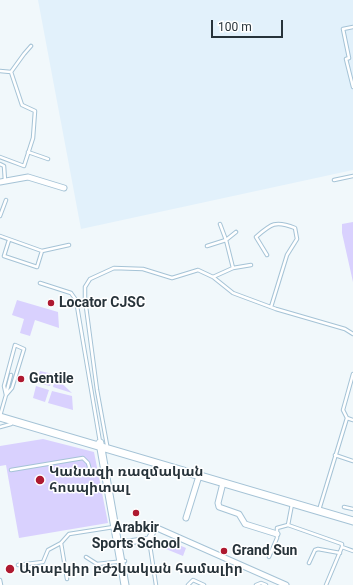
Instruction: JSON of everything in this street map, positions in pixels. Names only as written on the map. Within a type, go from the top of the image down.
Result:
[{"type":"street","points":[[3,181],[28,177],[64,188]]},
{"type":"street","points":[[0,415],[199,476],[293,503],[320,509],[353,521]]},
{"type":"street","points":[[0,415],[353,518]]},
{"type":"street","points":[[104,446],[106,470],[122,543],[125,585]]},
{"type":"street","points":[[104,446],[123,561],[129,585]]},
{"type":"street","points":[[186,518],[199,476]]},
{"type":"street","points":[[223,483],[218,503],[219,507],[239,514],[245,524],[277,534]]},
{"type":"street","points":[[122,543],[149,539],[154,530],[157,528],[286,585]]},
{"type":"lane","points":[[353,27],[343,29],[349,58],[346,59],[353,87]]},
{"type":"lane","points":[[12,72],[31,46]]},
{"type":"lane","points":[[0,71],[12,72]]},
{"type":"lane","points":[[0,157],[24,166],[32,138],[35,110],[22,105],[12,72]]},
{"type":"lane","points":[[28,152],[48,160]]},
{"type":"lane","points":[[0,164],[4,166],[3,181]]},
{"type":"lane","points":[[334,180],[353,176]]},
{"type":"lane","points":[[0,216],[6,200]]},
{"type":"lane","points":[[267,256],[256,237],[269,225],[282,223],[295,228],[297,239],[287,255],[271,307]]},
{"type":"lane","points":[[220,224],[226,240],[233,268]]},
{"type":"lane","points":[[207,246],[226,240],[236,232]]},
{"type":"lane","points":[[0,236],[42,251],[69,245]]},
{"type":"lane","points":[[9,240],[4,256],[37,267],[42,251]]},
{"type":"lane","points":[[213,277],[233,268],[251,264]]},
{"type":"lane","points":[[104,446],[85,287],[90,279],[114,268],[143,269],[172,278],[198,270],[213,277],[233,293],[271,307],[345,329],[353,334]]},
{"type":"lane","points":[[40,284],[71,293],[76,300],[104,446]]},
{"type":"lane","points":[[15,345],[24,349],[12,388],[6,395],[4,386],[15,345]]},
{"type":"lane","points":[[320,509],[347,418],[343,410],[353,374]]},
{"type":"lane","points":[[0,415],[11,376]]},
{"type":"lane","points":[[347,418],[353,420]]},
{"type":"lane","points":[[0,427],[12,424],[13,420]]},
{"type":"lane","points":[[335,455],[353,461]]},
{"type":"lane","points":[[11,470],[83,458],[88,463],[91,474],[106,470]]},
{"type":"lane","points":[[288,525],[293,503]]},
{"type":"lane","points":[[344,507],[353,509]]},
{"type":"lane","points":[[269,557],[277,538],[279,526],[288,525],[341,542],[342,547],[326,585]]},
{"type":"lane","points":[[18,565],[43,562],[48,550],[61,543],[69,534],[118,526]]},
{"type":"lane","points":[[149,539],[155,585]]},
{"type":"lane","points":[[61,543],[67,579]]},
{"type":"lane","points":[[342,547],[353,551]]},
{"type":"lane","points":[[310,563],[315,550],[318,549],[340,552]]},
{"type":"lane","points":[[86,557],[98,564],[123,561]]},
{"type":"lane","points":[[0,580],[1,585]]},
{"type":"lane","points":[[188,585],[193,580],[204,585]]},
{"type":"lane","points":[[256,585],[261,583],[266,585]]},
{"type":"shaded area","points":[[38,0],[353,0],[353,170],[81,229]]},
{"type":"shaded area","points":[[353,222],[353,282],[342,233],[342,224]]},
{"type":"shaded area","points":[[17,300],[58,312],[59,328],[35,320],[30,336],[20,333],[24,319],[12,315]]},
{"type":"shaded area","points":[[40,371],[53,374],[50,386],[37,383]]},
{"type":"shaded area","points":[[55,377],[72,393],[53,387]]},
{"type":"shaded area","points":[[36,386],[49,390],[45,402],[33,398]]},
{"type":"shaded area","points":[[52,391],[72,396],[73,410],[48,403]]},
{"type":"shaded area","points":[[43,439],[94,452],[108,523],[19,538],[6,465],[0,466],[0,446]]},
{"type":"shaded area","points":[[169,541],[186,548],[183,556],[166,549]]},
{"type":"place","name":"Locator CJSC","points":[[51,303]]},
{"type":"place","name":"Gentile","points":[[21,379]]},
{"type":"place","name":"Կանազի ռազմական հոսպիտալ","points":[[40,480]]},
{"type":"place","name":"Arabkir Sports School","points":[[136,513]]},
{"type":"place","name":"Grand Sun","points":[[224,551]]},
{"type":"place","name":"Արաբկիր բժշկական համալիր","points":[[10,569]]}]
